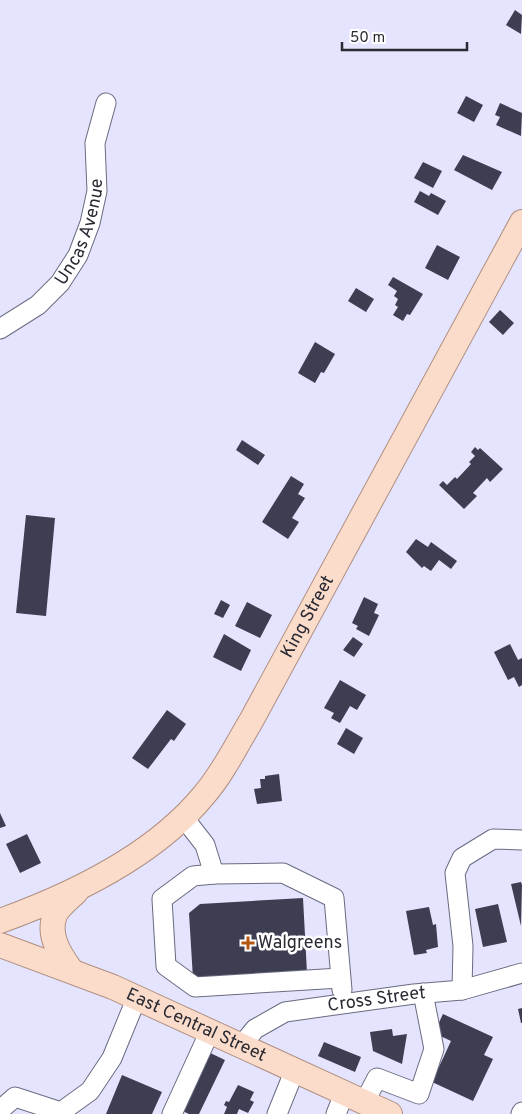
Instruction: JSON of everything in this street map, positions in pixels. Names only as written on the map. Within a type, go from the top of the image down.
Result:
[{"type":"main road","name":"King Street","points":[[0,921],[78,889],[124,862],[184,818],[221,773],[522,222]]},
{"type":"main road","points":[[71,970],[59,952],[53,934],[55,915],[78,889]]},
{"type":"main road","name":"East Central Street","points":[[0,945],[71,970],[137,997],[367,1108]]},
{"type":"street","name":"Uncas Avenue","points":[[0,329],[38,305],[60,283],[78,255],[90,223],[97,191],[95,143],[106,103]]},
{"type":"street","points":[[184,818],[205,845],[214,874]]},
{"type":"street","points":[[462,990],[463,946],[454,873],[462,858],[493,839],[522,840]]},
{"type":"street","points":[[340,978],[195,987],[166,966],[162,898],[193,876],[283,873],[334,898],[343,1004]]},
{"type":"street","name":"Cross Street","points":[[241,1046],[255,1029],[285,1012],[423,993],[462,990],[522,973]]},
{"type":"street","points":[[367,1108],[377,1078],[419,1094],[434,1049],[423,993]]},
{"type":"street","points":[[0,1110],[15,1097],[61,1112],[90,1090],[112,1058],[137,997]]},
{"type":"street","points":[[172,1114],[210,1031]]},
{"type":"street","points":[[277,1114],[294,1072]]},
{"type":"building","points":[[515,10],[522,15],[521,34],[506,25]]},
{"type":"building","points":[[466,96],[483,105],[474,122],[457,113]]},
{"type":"building","points":[[500,103],[522,113],[521,136],[496,125],[500,117],[495,115]]},
{"type":"building","points":[[463,155],[502,172],[492,190],[454,170]]},
{"type":"building","points":[[423,162],[442,171],[433,188],[414,178]]},
{"type":"building","points":[[420,191],[429,196],[431,193],[446,201],[438,215],[414,202]]},
{"type":"building","points":[[437,245],[460,257],[448,280],[425,268]]},
{"type":"building","points":[[393,277],[423,294],[410,315],[407,314],[403,321],[393,315],[398,307],[395,305],[398,299],[394,296],[397,291],[388,285]]},
{"type":"building","points":[[356,288],[374,299],[366,312],[348,301]]},
{"type":"building","points":[[500,310],[514,323],[503,335],[489,322]]},
{"type":"building","points":[[315,342],[335,354],[324,373],[321,372],[315,383],[298,373]]},
{"type":"building","points":[[242,440],[265,455],[258,465],[236,450]]},
{"type":"building","points":[[475,447],[478,450],[480,448],[503,469],[490,482],[487,478],[473,493],[477,496],[464,509],[439,485],[443,481],[447,485],[455,477],[457,479],[471,464],[469,462],[475,456],[471,452]]},
{"type":"building","points":[[291,476],[304,484],[298,494],[305,498],[292,518],[299,522],[288,539],[262,522]]},
{"type":"building","points":[[26,515],[55,518],[46,616],[16,613]]},
{"type":"building","points":[[416,539],[428,547],[431,542],[457,561],[451,569],[439,560],[431,571],[424,566],[422,568],[406,552]]},
{"type":"building","points":[[364,597],[378,604],[374,613],[379,615],[369,636],[356,629],[358,626],[352,623]]},
{"type":"building","points":[[221,600],[230,605],[223,618],[214,614]]},
{"type":"building","points":[[247,602],[272,615],[260,638],[235,626]]},
{"type":"building","points":[[224,634],[251,650],[241,671],[213,657]]},
{"type":"building","points":[[353,637],[363,644],[354,657],[343,650]]},
{"type":"building","points":[[510,644],[518,660],[522,658],[522,685],[519,687],[514,677],[508,680],[494,652]]},
{"type":"building","points":[[340,680],[366,695],[357,710],[350,706],[340,723],[331,718],[334,713],[324,708]]},
{"type":"building","points":[[167,710],[186,724],[174,741],[171,739],[148,769],[132,758]]},
{"type":"building","points":[[346,728],[363,738],[354,754],[337,744]]},
{"type":"building","points":[[279,774],[282,801],[257,804],[254,789],[261,788],[260,779],[265,779],[265,776]]},
{"type":"building","points":[[0,813],[6,826],[0,828]]},
{"type":"building","points":[[27,834],[41,863],[20,873],[6,844]]},
{"type":"building","points":[[521,882],[522,885],[521,926],[511,884]]},
{"type":"building","name":"Walgreens","points":[[303,898],[307,973],[193,979],[189,913],[200,904]]},
{"type":"building","points":[[498,904],[507,942],[483,947],[475,909]]},
{"type":"building","points":[[429,907],[433,925],[436,924],[438,947],[426,950],[427,953],[414,955],[406,911]]},
{"type":"building","points":[[522,1008],[522,1023],[521,1023],[518,1009]]},
{"type":"building","points":[[443,1014],[493,1037],[484,1055],[493,1059],[473,1101],[432,1082],[451,1041],[434,1033]]},
{"type":"building","points":[[392,1029],[393,1036],[407,1034],[402,1064],[373,1051],[370,1032]]},
{"type":"building","points":[[324,1042],[361,1057],[355,1072],[318,1056]]},
{"type":"building","points":[[206,1051],[225,1060],[199,1114],[189,1114],[178,1109]]},
{"type":"building","points":[[122,1075],[162,1092],[152,1114],[106,1114]]},
{"type":"building","points":[[238,1085],[254,1092],[250,1100],[254,1102],[248,1113],[239,1109],[237,1114],[224,1114],[227,1107],[224,1105],[226,1101],[229,1102]]},
{"type":"place","name":"Walgreens","points":[[248,943]]}]
